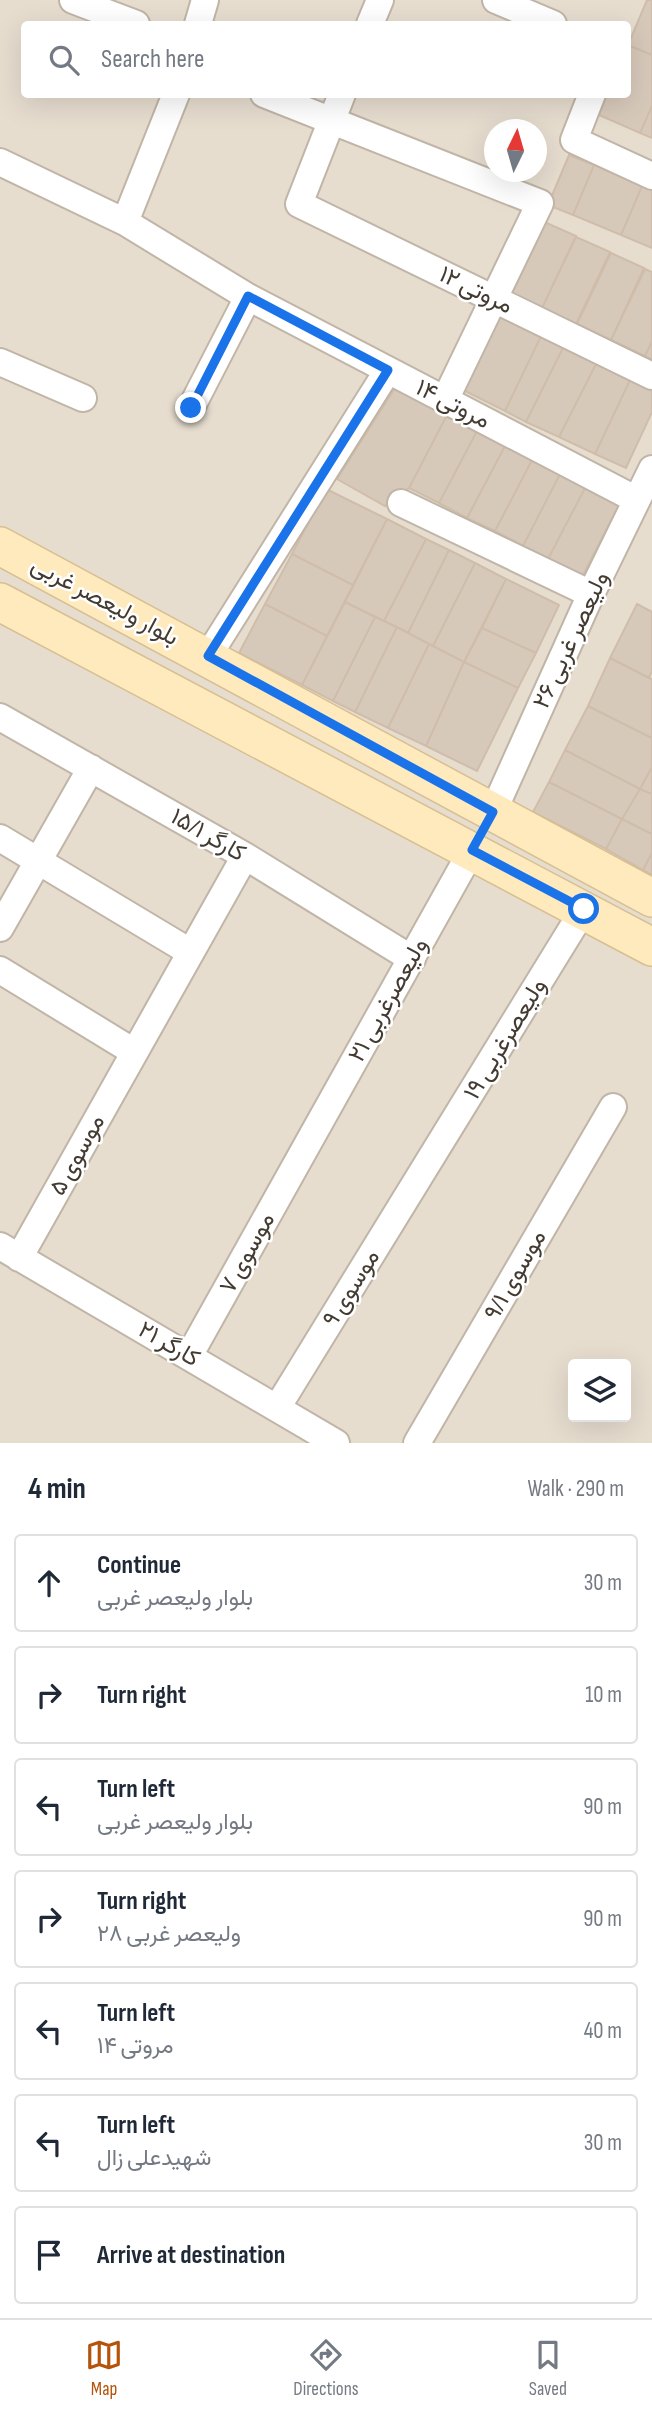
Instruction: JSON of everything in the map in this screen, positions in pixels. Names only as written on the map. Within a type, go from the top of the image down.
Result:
[{"type":"street","points":[[73,0],[128,21]]},
{"type":"street","points":[[199,21],[205,0]]},
{"type":"street","points":[[371,21],[380,0]]},
{"type":"street","points":[[496,0],[545,21]]},
{"type":"street","points":[[125,222],[174,98]]},
{"type":"street","points":[[274,98],[540,203],[444,400]]},
{"type":"street","points":[[332,121],[341,98]]},
{"type":"street","points":[[590,98],[574,140],[652,176]]},
{"type":"street","name":"مروتی ۱۲","points":[[332,121],[299,204],[652,376]]},
{"type":"street","name":"مروتی ۱۴","points":[[0,162],[125,222],[248,296],[637,500]]},
{"type":"street","points":[[191,408],[248,296]]},
{"type":"street","points":[[0,362],[83,398]]},
{"type":"street","points":[[208,656],[388,370]]},
{"type":"street","name":"ولیعصر غربی ۲۶","points":[[493,812],[590,594],[652,469]]},
{"type":"street","points":[[401,503],[590,594]]},
{"type":"street","name":"بلوار ولیعصر غربی","points":[[0,546],[652,898]]},
{"type":"street","name":"بلوار ولیعصر غربی","points":[[0,602],[652,947]]},
{"type":"street","name":"کارگر ۱۵/۱","points":[[0,717],[245,856],[412,958]]},
{"type":"street","points":[[0,928],[91,768]]},
{"type":"street","points":[[472,850],[493,812]]},
{"type":"street","points":[[0,838],[190,952]]},
{"type":"street","name":"ولیعصرغربی ۲۱","points":[[305,1150],[472,850]]},
{"type":"street","name":"موسوی ۵","points":[[10,1252],[134,1052],[245,856]]},
{"type":"street","name":"ولیعصرغربی ۱۹","points":[[426,1168],[584,909]]},
{"type":"street","points":[[0,970],[134,1052]]},
{"type":"street","name":"موسوی ۹/۱","points":[[417,1443],[613,1107]]},
{"type":"street","name":"موسوی ۷","points":[[190,1356],[305,1150]]},
{"type":"street","name":"موسوی ۹","points":[[277,1408],[426,1168]]},
{"type":"street","name":"کارگر ۲۱","points":[[10,1252],[336,1443]]},
{"type":"shaded area","points":[[0,0],[652,0],[652,1443],[0,1443]]},
{"type":"building","points":[[647,0],[652,0],[652,55],[631,46],[631,38]]},
{"type":"building","points":[[631,46],[652,55],[652,106],[640,133],[599,115],[605,98],[631,98]]},
{"type":"building","points":[[652,106],[652,138],[640,133]]},
{"type":"building","points":[[569,155],[594,165],[573,215],[548,205]]},
{"type":"building","points":[[594,165],[642,186],[621,235],[573,215]]},
{"type":"building","points":[[642,186],[652,190],[652,248],[621,235]]},
{"type":"building","points":[[542,221],[576,236],[542,308],[508,292]]},
{"type":"building","points":[[576,237],[610,252],[576,324],[542,308]]},
{"type":"building","points":[[611,253],[644,268],[611,340],[577,324]]},
{"type":"building","points":[[645,269],[652,272],[652,341],[645,356],[611,340]]},
{"type":"building","points":[[500,314],[542,334],[505,411],[463,390]]},
{"type":"building","points":[[542,334],[564,346],[526,422],[505,411]]},
{"type":"building","points":[[652,342],[652,359],[645,356]]},
{"type":"building","points":[[564,346],[597,362],[559,437],[526,422]]},
{"type":"building","points":[[597,362],[631,378],[595,454],[559,437]]},
{"type":"building","points":[[631,378],[652,388],[652,412],[626,468],[595,454]]},
{"type":"building","points":[[397,385],[447,415],[409,488],[385,506],[337,479]]},
{"type":"building","points":[[447,415],[477,431],[439,503],[409,488]]},
{"type":"building","points":[[477,431],[505,446],[467,518],[439,503]]},
{"type":"building","points":[[505,446],[532,460],[495,531],[467,518]]},
{"type":"building","points":[[532,460],[560,474],[523,546],[495,531]]},
{"type":"building","points":[[560,474],[585,488],[548,559],[523,546]]},
{"type":"building","points":[[585,488],[619,505],[582,577],[548,559]]},
{"type":"building","points":[[326,489],[387,519],[353,585],[292,554]]},
{"type":"building","points":[[387,519],[426,539],[384,621],[345,602]]},
{"type":"building","points":[[426,539],[449,550],[408,633],[384,621]]},
{"type":"building","points":[[449,550],[475,563],[433,646],[408,633]]},
{"type":"building","points":[[292,554],[353,585],[327,636],[265,604]]},
{"type":"building","points":[[475,563],[506,579],[464,662],[433,646]]},
{"type":"building","points":[[506,579],[559,605],[536,653],[482,628]]},
{"type":"building","points":[[345,602],[375,617],[333,701],[302,685]]},
{"type":"building","points":[[265,604],[327,636],[302,685],[239,653]]},
{"type":"building","points":[[637,604],[652,612],[652,671],[649,678],[610,658]]},
{"type":"building","points":[[375,617],[397,627],[355,712],[333,701]]},
{"type":"building","points":[[397,627],[429,644],[388,728],[355,712]]},
{"type":"building","points":[[482,628],[536,653],[518,688],[464,662]]},
{"type":"building","points":[[429,644],[464,662],[426,746],[388,728]]},
{"type":"building","points":[[610,658],[652,679],[652,738],[588,706]]},
{"type":"building","points":[[464,662],[518,688],[477,771],[426,746]]},
{"type":"building","points":[[588,706],[652,738],[652,767],[640,789],[565,750]]},
{"type":"building","points":[[565,750],[640,789],[622,819],[549,782]]},
{"type":"building","points":[[652,767],[652,794],[640,789]]},
{"type":"building","points":[[549,782],[622,819],[606,849],[533,812]]},
{"type":"building","points":[[640,789],[652,794],[652,834],[622,819]]},
{"type":"building","points":[[622,819],[652,834],[652,853],[643,870],[606,849]]},
{"type":"building","points":[[652,853],[652,875],[643,870]]},
{"type":"route","points":[[191,408],[248,296],[388,370],[208,656],[493,812],[472,850],[584,909]]}]
